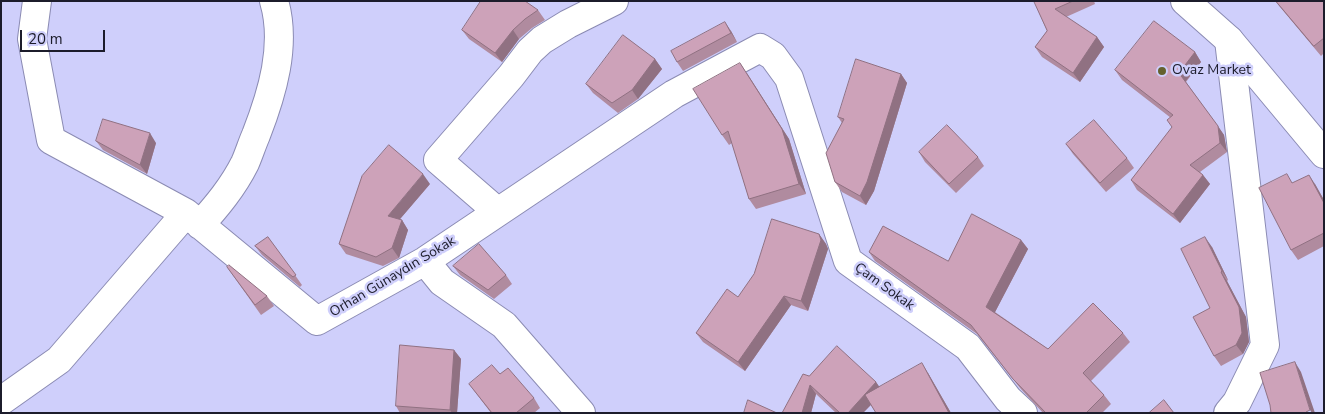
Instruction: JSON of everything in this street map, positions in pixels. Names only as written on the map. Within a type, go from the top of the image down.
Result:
[{"type":"street","name":"Orhan Günaydın Sokak","points":[[36,1],[32,39],[51,140],[193,219],[317,321],[425,261],[674,94],[760,48]]},
{"type":"street","points":[[1,401],[59,360],[193,219],[228,192],[245,163],[262,119],[273,81],[279,40],[278,19],[274,1]]},
{"type":"street","points":[[498,212],[438,160],[511,76],[530,51],[542,40],[568,24],[614,1]]},
{"type":"street","points":[[1185,1],[1228,40],[1324,154]]},
{"type":"street","points":[[1228,40],[1265,345],[1237,402],[1228,413]]},
{"type":"street","name":"Çam Sokak","points":[[760,48],[773,56],[789,78],[848,261],[968,347],[1008,399],[1023,413]]},
{"type":"street","points":[[425,261],[442,282],[504,325],[581,413]]},
{"type":"building","points":[[481,1],[525,1],[538,10],[513,30],[495,53],[462,30]]},
{"type":"building","points":[[1034,1],[1073,1],[1055,9],[1097,37],[1073,73],[1035,47],[1047,31]]},
{"type":"building","points":[[1276,1],[1324,1],[1324,38],[1314,46]]},
{"type":"building","points":[[1154,21],[1195,52],[1179,73],[1218,126],[1220,143],[1190,165],[1203,175],[1173,214],[1131,180],[1172,127],[1167,120],[1173,115],[1115,70]]},
{"type":"building","points":[[725,22],[731,33],[677,62],[671,51]]},
{"type":"building","points":[[623,35],[655,59],[632,90],[612,103],[586,84]]},
{"type":"building","points":[[856,59],[901,74],[867,182],[860,196],[835,182],[826,153],[844,119],[838,117]]},
{"type":"building","points":[[740,63],[782,129],[799,184],[749,199],[728,131],[722,135],[693,89]]},
{"type":"building","points":[[103,119],[150,133],[140,165],[96,141]]},
{"type":"building","points":[[1094,120],[1127,158],[1100,183],[1066,144]]},
{"type":"building","points":[[947,125],[978,157],[949,184],[919,152]]},
{"type":"building","points":[[389,145],[423,174],[388,216],[402,220],[392,248],[376,257],[339,244],[362,176]]},
{"type":"building","points":[[1287,174],[1292,183],[1309,175],[1324,203],[1324,233],[1291,250],[1259,188]]},
{"type":"building","points":[[972,214],[1021,240],[986,307],[1048,349],[1093,303],[1123,333],[1083,373],[1104,395],[1086,413],[1046,413],[1013,379],[971,325],[869,252],[883,226],[948,261]]},
{"type":"building","points":[[772,219],[819,234],[821,240],[801,301],[784,296],[738,362],[696,333],[727,289],[738,297],[754,274]]},
{"type":"building","points":[[268,237],[296,275],[293,277],[255,246]]},
{"type":"building","points":[[1205,237],[1239,307],[1242,333],[1236,345],[1214,356],[1193,317],[1210,308],[1181,249]]},
{"type":"building","points":[[479,244],[506,275],[488,290],[453,266]]},
{"type":"building","points":[[229,265],[267,296],[255,305],[227,267]]},
{"type":"building","points":[[400,345],[454,350],[450,410],[396,406]]},
{"type":"building","points":[[837,346],[876,382],[848,413],[840,413],[810,385],[802,413],[782,413],[803,374],[809,376]]},
{"type":"building","points":[[1295,362],[1310,410],[1306,413],[1271,413],[1260,373]]},
{"type":"building","points":[[922,363],[949,413],[876,413],[865,395]]},
{"type":"building","points":[[492,365],[500,374],[508,368],[534,398],[516,413],[492,413],[469,384]]},
{"type":"building","points":[[748,400],[777,413],[744,413]]},
{"type":"building","points":[[1164,400],[1174,413],[1149,413]]},
{"type":"place","name":"Ovaz Market","points":[[1162,71]]}]
